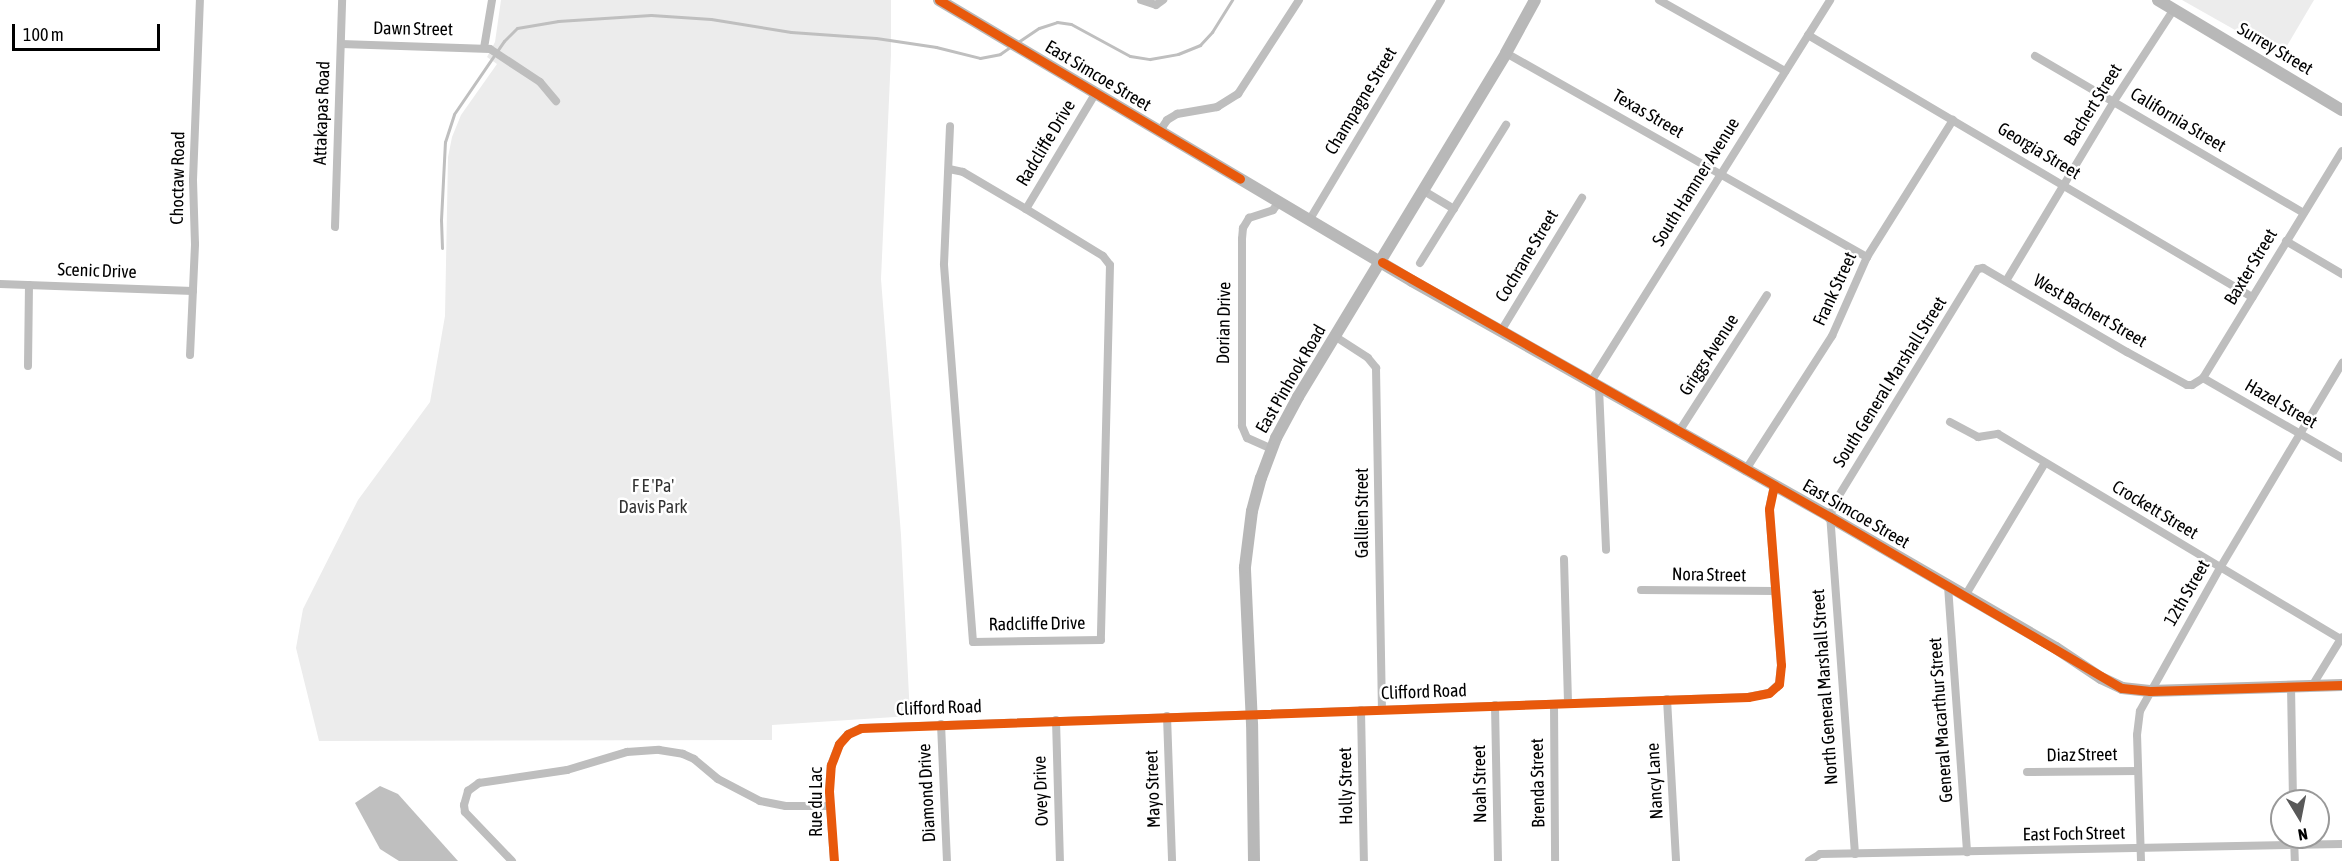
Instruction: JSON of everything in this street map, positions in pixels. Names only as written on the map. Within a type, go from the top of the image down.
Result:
[{"type":"street","name":"Choctaw Road","points":[[190,355],[200,0]]},
{"type":"street","name":"Attakapas Road","points":[[335,227],[342,0]]},
{"type":"street","points":[[492,0],[487,49],[540,82],[556,101]]},
{"type":"street","name":"East Simcoe Street","points":[[939,0],[1159,132],[1594,385],[1830,517],[2101,678],[2122,688],[2150,691],[2342,685]]},
{"type":"street","points":[[1141,0],[1156,4],[1163,0]]},
{"type":"street","points":[[1159,132],[1167,120],[1177,114],[1217,107],[1238,94],[1299,0]]},
{"type":"street","name":"Champagne Street","points":[[1310,219],[1441,0]]},
{"type":"street","name":"East Pinhook Road","points":[[1254,861],[1252,714],[1245,567],[1252,511],[1272,449],[1298,397],[1382,262],[1535,0]]},
{"type":"street","points":[[1659,0],[1785,71]]},
{"type":"street","name":"South Hamner Avenue","points":[[1594,385],[1720,174],[1830,0]]},
{"type":"street","name":"Surrey Street","points":[[2158,0],[2342,110]]},
{"type":"street","name":"Bachert Street","points":[[2006,281],[2114,101],[2174,9]]},
{"type":"street","name":"Georgia Street","points":[[1808,35],[2252,297]]},
{"type":"street","name":"Dawn Street","points":[[341,44],[487,49]]},
{"type":"street","name":"Texas Street","points":[[1506,53],[1867,257]]},
{"type":"street","name":"California Street","points":[[2035,56],[2304,213]]},
{"type":"street","name":"Radcliffe Drive","points":[[1026,209],[1095,94]]},
{"type":"street","name":"Frank Street","points":[[1745,471],[1832,336],[1867,257],[1953,120]]},
{"type":"street","points":[[1420,263],[1506,125]]},
{"type":"street","name":"Radcliffe Drive","points":[[949,169],[963,172],[1102,256],[1111,270],[1101,640],[973,642],[944,264],[950,126]]},
{"type":"street","name":"Baxter Street","points":[[2203,378],[2342,151]]},
{"type":"street","points":[[1424,191],[1454,209]]},
{"type":"street","name":"Cochrane Street","points":[[1501,331],[1582,198]]},
{"type":"street","name":"Dorian Drive","points":[[1272,449],[1247,438],[1242,426],[1242,238],[1243,228],[1249,218],[1273,210],[1280,202]]},
{"type":"street","points":[[2286,241],[2342,273]]},
{"type":"street","name":"West Bachert Street","points":[[1983,268],[2180,381],[2192,386],[2203,378]]},
{"type":"street","name":"South General Marshall Street","points":[[1830,517],[1835,502],[1978,269],[1983,268]]},
{"type":"street","name":"Scenic Drive","points":[[0,284],[193,291]]},
{"type":"street","points":[[28,366],[29,285]]},
{"type":"street","name":"Griggs Avenue","points":[[1678,433],[1767,295]]},
{"type":"street","name":"Gallien Street","points":[[1336,337],[1368,358],[1376,368],[1382,710]]},
{"type":"street","name":"12th Street","points":[[2140,861],[2138,718],[2150,691],[2220,568],[2342,363]]},
{"type":"street","name":"Hazel Street","points":[[2203,378],[2342,458]]},
{"type":"street","points":[[1594,385],[1606,549]]},
{"type":"street","name":"Crockett Street","points":[[1950,422],[1978,437],[1998,434],[2341,639]]},
{"type":"street","points":[[1965,596],[2044,463]]},
{"type":"street","name":"Clifford Road","points":[[868,727],[1748,697],[1775,690],[1779,684],[1781,665],[1769,509],[1774,486]]},
{"type":"street","name":"North General Marshall Street","points":[[1830,517],[1855,854]]},
{"type":"street","points":[[1564,559],[1568,703]]},
{"type":"street","name":"General Macarthur Street","points":[[1948,586],[1967,852]]},
{"type":"street","name":"Nora Street","points":[[1641,590],[1776,591]]},
{"type":"street","points":[[2312,686],[2341,639]]},
{"type":"street","points":[[2291,687],[2293,789]]},
{"type":"street","name":"Nancy Lane","points":[[1667,699],[1676,861]]},
{"type":"street","name":"Brenda Street","points":[[1554,704],[1555,861]]},
{"type":"street","name":"Noah Street","points":[[1495,705],[1498,861]]},
{"type":"street","name":"Holly Street","points":[[1361,710],[1364,861]]},
{"type":"street","name":"Mayo Street","points":[[1167,716],[1172,861]]},
{"type":"street","name":"Ovey Drive","points":[[1056,720],[1060,861]]},
{"type":"street","name":"Diamond Drive","points":[[941,723],[947,861]]},
{"type":"street","name":"Rue du Lac","points":[[834,861],[829,776],[835,750],[848,734],[868,727]]},
{"type":"street","name":"Rue du Lac","points":[[512,861],[465,812],[464,806],[468,791],[479,783],[567,770],[627,752],[659,750],[683,754],[694,759],[718,779],[760,801],[786,806],[830,806]]},
{"type":"street","name":"Diaz Street","points":[[2027,772],[2138,771]]},
{"type":"street","name":"East Foch Street","points":[[1809,861],[1820,854],[2140,849],[2270,842]]},
{"type":"green space","name":"F E 'Pa' Davis Park","points":[[501,0],[891,0],[891,55],[881,279],[901,535],[910,716],[772,725],[772,740],[319,741],[296,648],[303,609],[358,500],[430,402],[445,316],[448,157],[452,137],[461,115],[497,64],[487,57],[495,42]]},
{"type":"green space","points":[[2182,0],[2314,0],[2281,56]]},
{"type":"shaded area","points":[[380,786],[398,794],[458,861],[399,861],[380,849],[355,803]]},
{"type":"waterway","points":[[1018,42],[1039,28],[1057,22],[1071,24],[1130,56],[1150,59],[1178,54],[1200,45],[1212,32],[1232,0]]},
{"type":"waterway","points":[[442,248],[445,142],[454,114],[504,41],[517,28],[558,21],[651,15],[711,19],[791,32],[876,38],[936,47],[980,58],[1000,54],[1010,47]]},
{"type":"cycle path","points":[[939,0],[1240,179]]},
{"type":"cycle path","points":[[1382,262],[1830,517],[2122,688],[2150,691],[2342,685]]},
{"type":"cycle path","points":[[834,861],[829,791],[831,765],[839,744],[848,734],[861,728],[1748,697],[1769,693],[1779,684],[1781,665],[1769,509],[1774,486]]}]
